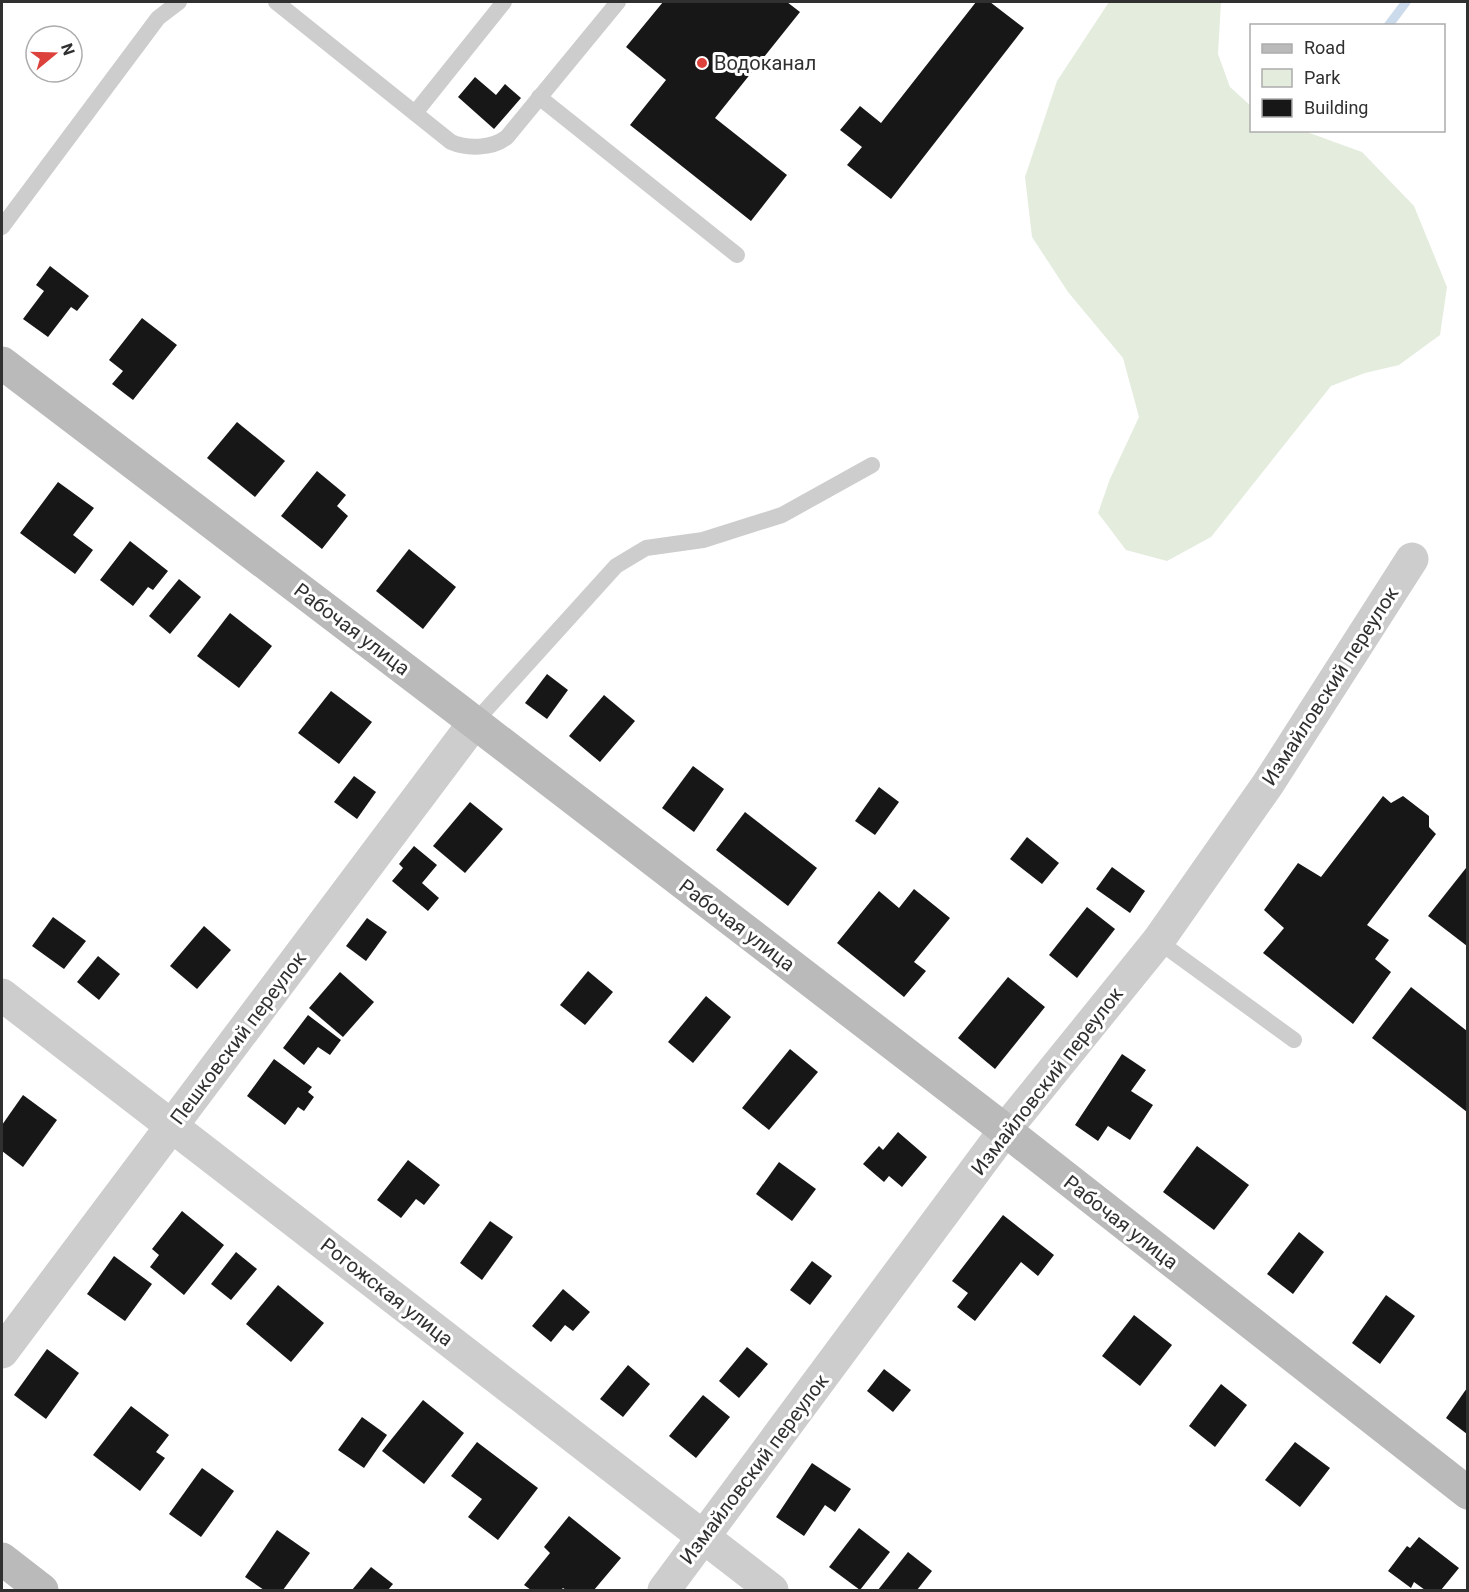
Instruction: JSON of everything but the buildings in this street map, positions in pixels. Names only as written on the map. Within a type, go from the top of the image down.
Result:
[{"type":"main road","name":"Рабочая улица","points":[[2,363],[1005,1130],[1467,1493]]},
{"type":"main road","points":[[2,1560],[42,1590]]},
{"type":"street","name":"Измайловский переулок","points":[[664,1590],[1005,1130],[1158,941],[1268,784],[1412,559]]},
{"type":"street","name":"Пешковский переулок","points":[[2,1352],[474,723]]},
{"type":"street","name":"Рогожская улица","points":[[2,995],[772,1590]]},
{"type":"lane","points":[[2,227],[158,18],[179,2]]},
{"type":"lane","points":[[276,2],[451,142],[461,147],[473,147],[503,140],[618,2]]},
{"type":"lane","points":[[415,113],[504,2]]},
{"type":"lane","points":[[539,97],[736,255]]},
{"type":"lane","points":[[474,723],[616,566],[646,548],[703,540],[782,516],[872,465]]},
{"type":"lane","points":[[1158,941],[1294,1040]]},
{"type":"green space","points":[[1109,2],[1221,2],[1218,54],[1230,87],[1250,105],[1250,132],[1307,132],[1362,152],[1414,206],[1447,287],[1440,335],[1399,365],[1365,373],[1331,386],[1211,537],[1167,561],[1126,550],[1098,513],[1110,479],[1139,417],[1123,358],[1068,292],[1032,237],[1025,177],[1057,81]]},
{"type":"waterway","points":[[1390,24],[1406,2]]},
{"type":"place","name":"Водоканал","points":[[702,63]]}]
